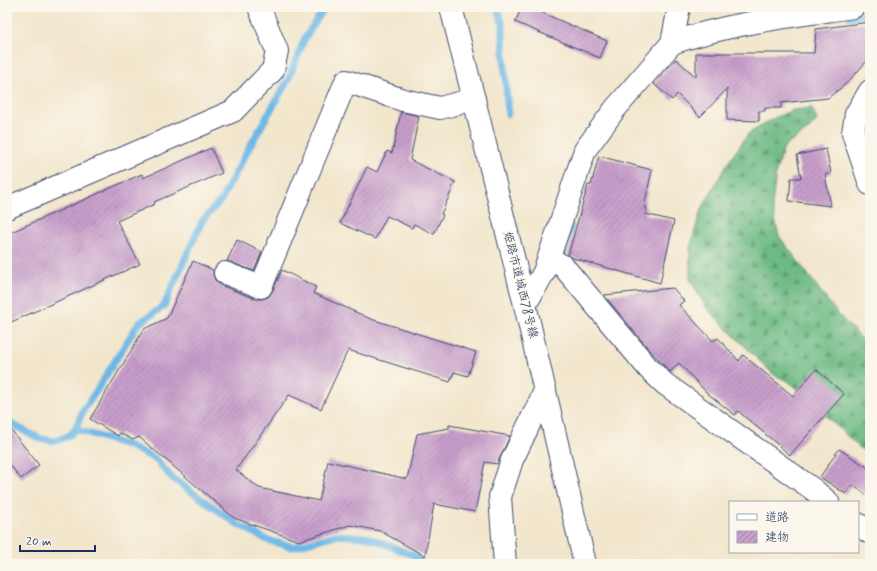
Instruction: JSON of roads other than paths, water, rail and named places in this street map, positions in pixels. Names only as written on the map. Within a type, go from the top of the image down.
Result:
[{"type":"street","points":[[7,208],[233,111],[273,70],[276,51],[259,7]]},
{"type":"street","name":"姫路市道城西78号線","points":[[451,7],[525,305],[585,564]]},
{"type":"street","points":[[525,305],[544,272],[585,150],[615,109],[672,43],[679,7]]},
{"type":"street","points":[[672,43],[693,36],[744,25],[853,7]]},
{"type":"street","points":[[225,273],[261,287],[346,81],[403,100],[440,108],[474,99]]},
{"type":"street","points":[[870,91],[856,114],[853,133],[870,184]]},
{"type":"street","points":[[549,258],[563,266],[649,369],[665,384],[814,490],[827,501]]},
{"type":"street","points":[[505,564],[500,497],[512,460],[545,391]]},
{"type":"street","points":[[859,525],[870,533]]},
{"type":"waterway","points":[[7,422],[41,439],[56,441],[70,435],[75,429],[84,409],[138,324],[164,306],[202,221],[221,200],[288,80],[305,38],[325,7]]},
{"type":"waterway","points":[[497,7],[503,25],[508,114]]},
{"type":"waterway","points":[[850,17],[870,14]]},
{"type":"waterway","points":[[560,262],[571,226]]},
{"type":"waterway","points":[[75,429],[129,446],[155,459],[172,478],[237,524],[267,540],[293,547],[336,535],[367,537],[413,555],[423,564]]}]
